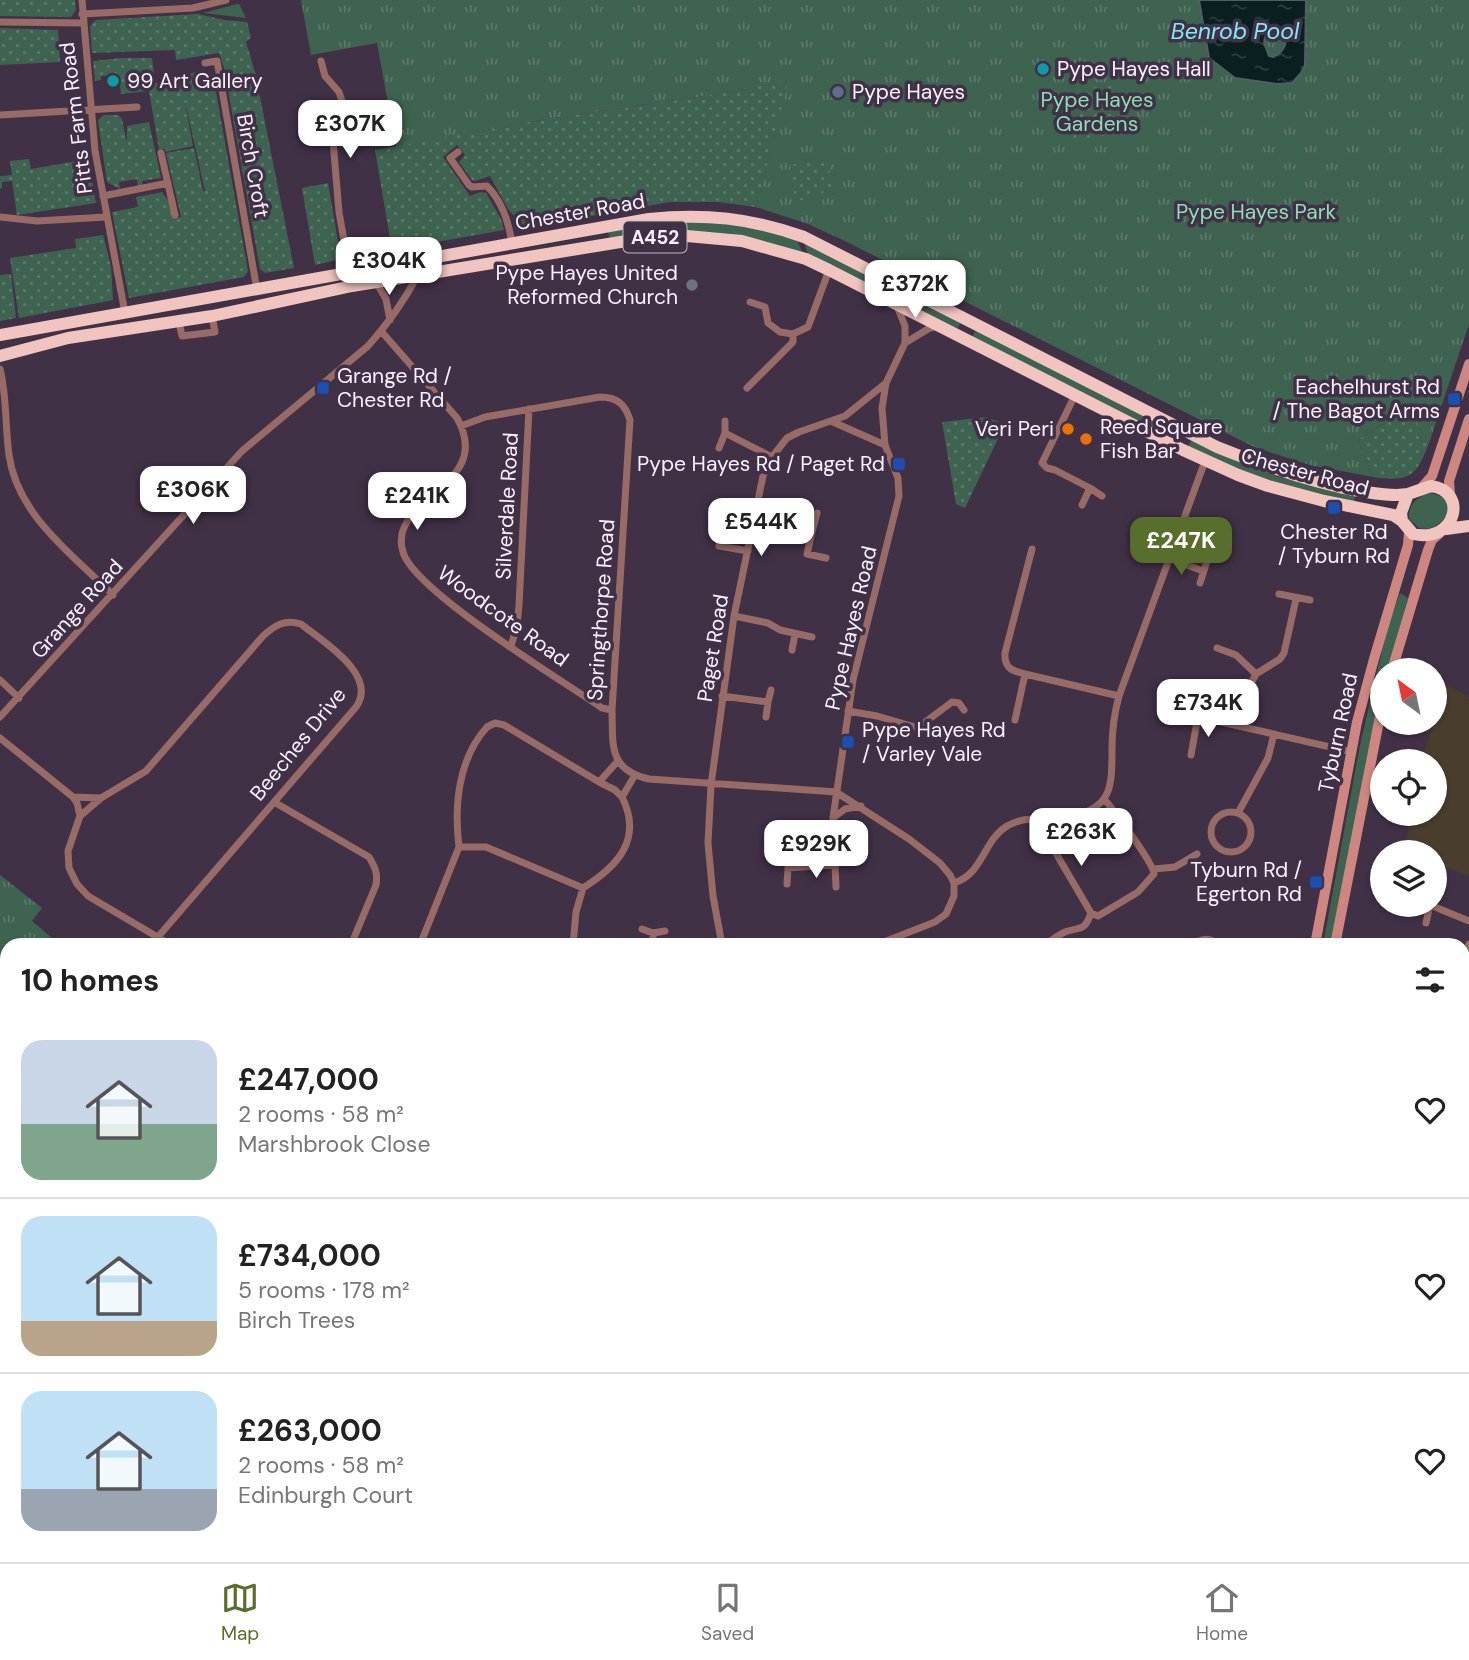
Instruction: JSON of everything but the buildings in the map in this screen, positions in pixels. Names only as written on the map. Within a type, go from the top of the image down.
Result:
[{"type":"highway","name":"Chester Road","points":[[0,356],[68,338],[212,316],[351,279],[375,282],[418,275],[441,263],[512,244],[649,219],[686,215],[718,216],[804,237],[1217,447],[1325,484],[1384,495],[1408,494]]},
{"type":"highway","points":[[603,228],[606,245]]},
{"type":"highway","name":"Chester Road","points":[[0,335],[257,289],[351,279],[441,263],[606,245],[651,237],[720,238],[764,246],[806,259],[890,299],[962,339],[1205,461],[1268,486],[1324,501],[1393,514],[1405,527]]},
{"type":"highway","points":[[890,299],[891,281]]},
{"type":"highway","points":[[962,339],[971,322]]},
{"type":"highway","points":[[36,330],[39,345]]},
{"type":"highway","points":[[1443,531],[1455,513],[1457,501],[1440,487],[1422,488],[1408,494],[1401,513],[1405,527],[1424,536],[1469,526]]},
{"type":"main road","points":[[1422,488],[1432,476],[1469,364]]},
{"type":"main road","points":[[1457,501],[1449,481],[1469,419]]},
{"type":"main road","name":"Tyburn Road","points":[[1316,938],[1367,684],[1408,545],[1405,527]]},
{"type":"main road","name":"Tyburn Road","points":[[1396,658],[1428,550],[1432,540],[1443,531]]},
{"type":"main road","name":"Tyburn Road","points":[[1336,938],[1376,735]]},
{"type":"street","name":"Pitts Farm Road","points":[[82,0],[90,110],[106,217],[125,314]]},
{"type":"street","points":[[0,22],[194,8],[226,0]]},
{"type":"street","name":"Birch Croft","points":[[205,63],[217,61],[257,289]]},
{"type":"street","points":[[321,61],[325,76],[339,92],[342,101],[332,129],[339,212],[351,279]]},
{"type":"street","points":[[0,115],[137,107]]},
{"type":"street","points":[[458,152],[450,158],[469,185],[487,186],[490,189],[504,212],[512,244]]},
{"type":"street","points":[[161,153],[175,215]]},
{"type":"street","points":[[103,196],[168,183]]},
{"type":"street","points":[[0,216],[30,221],[106,217]]},
{"type":"street","points":[[750,302],[765,307],[768,323],[780,332],[793,334],[808,327],[829,270]]},
{"type":"street","name":"Grange Road","points":[[0,717],[242,451],[353,359],[381,331],[418,275]]},
{"type":"street","points":[[375,282],[386,299],[390,320]]},
{"type":"street","points":[[890,299],[905,326],[905,343]]},
{"type":"street","points":[[905,343],[938,326]]},
{"type":"street","points":[[381,331],[444,401],[461,426]]},
{"type":"street","points":[[747,388],[793,342],[793,334]]},
{"type":"street","name":"Pype Hayes Road","points":[[836,887],[833,818],[848,711],[855,668],[899,495],[898,478],[885,445],[882,408],[886,383],[905,343]]},
{"type":"street","points":[[0,369],[9,457],[14,476],[28,504],[38,520],[113,595]]},
{"type":"street","name":"Paget Road","points":[[721,938],[708,843],[710,785],[734,616],[763,476],[772,457],[787,439],[799,432],[833,422],[856,409],[886,383]]},
{"type":"street","points":[[1075,395],[1042,463],[1101,496]]},
{"type":"street","name":"Springthorpe Road","points":[[461,426],[485,417],[610,397],[622,403],[630,420],[612,710],[613,744],[617,762]]},
{"type":"street","name":"Silverdale Road","points":[[511,646],[519,605],[529,409]]},
{"type":"street","points":[[719,448],[725,433],[725,421]]},
{"type":"street","points":[[833,422],[885,445]]},
{"type":"street","name":"Woodcote Road","points":[[461,426],[463,461],[447,484],[410,517],[402,529],[403,553],[417,575],[435,593],[602,708],[612,710]]},
{"type":"street","points":[[725,433],[772,457]]},
{"type":"street","points":[[954,883],[965,880],[972,873],[990,843],[1008,826],[1029,818],[1062,819],[1090,810],[1110,791],[1113,779],[1113,719],[1119,696],[1205,461]]},
{"type":"street","points":[[1082,505],[1090,488]]},
{"type":"street","points":[[817,513],[807,554],[826,558]]},
{"type":"street","points":[[754,518],[812,532]]},
{"type":"street","points":[[722,532],[719,546],[748,551]]},
{"type":"street","points":[[1032,549],[1005,657],[1010,669],[1119,696]]},
{"type":"street","points":[[1168,558],[1203,571]]},
{"type":"street","points":[[1200,583],[1208,558]]},
{"type":"street","points":[[1279,594],[1310,600]]},
{"type":"street","points":[[1240,725],[1249,687],[1256,674],[1280,659],[1284,653],[1296,599]]},
{"type":"street","points":[[734,616],[768,623],[780,631],[812,637]]},
{"type":"street","name":"Beeches Drive","points":[[80,816],[101,798],[146,771],[275,625],[292,621],[301,624],[358,673],[362,683],[360,702],[157,938]]},
{"type":"street","points":[[792,650],[795,634]]},
{"type":"street","points":[[1217,648],[1236,655],[1256,674]]},
{"type":"street","points":[[1015,720],[1025,674]]},
{"type":"street","points":[[0,680],[19,698]]},
{"type":"street","points":[[766,717],[771,690]]},
{"type":"street","points":[[722,696],[768,702]]},
{"type":"street","points":[[848,711],[915,727],[952,702],[959,703],[964,710]]},
{"type":"street","points":[[1186,713],[1352,752]]},
{"type":"street","points":[[1191,755],[1198,716]]},
{"type":"street","points":[[423,938],[459,847],[457,831],[460,778],[482,732],[495,723],[504,725],[549,750],[615,790],[630,815],[631,824],[623,851],[609,871],[583,888],[576,912],[574,938]]},
{"type":"street","points":[[915,727],[919,735]]},
{"type":"street","points":[[1238,813],[1268,758],[1274,734]]},
{"type":"street","points":[[0,738],[77,803],[80,816],[68,851],[69,868],[77,884],[88,896],[157,938]]},
{"type":"street","points":[[599,782],[617,762],[635,775],[649,779],[836,792],[909,838],[940,863],[954,883],[954,896],[946,914],[925,927],[892,938]]},
{"type":"street","points":[[621,797],[635,775]]},
{"type":"street","points":[[73,797],[101,798]]},
{"type":"street","points":[[1091,913],[1098,916],[1138,892],[1154,874],[1154,869],[1104,799]]},
{"type":"street","points":[[274,802],[369,858],[375,867],[376,885],[354,938]]},
{"type":"street","points":[[833,818],[845,808],[861,806]]},
{"type":"street","points":[[1238,813],[1246,819],[1251,834],[1241,849],[1223,851],[1214,844],[1212,825],[1219,816],[1238,813]]},
{"type":"street","points":[[1047,838],[1071,869],[1091,913],[1088,923],[1081,929],[1067,931],[1056,938]]},
{"type":"street","points":[[459,847],[486,847],[583,888]]},
{"type":"street","points":[[787,884],[788,850]]},
{"type":"street","points":[[1154,869],[1175,867],[1197,854]]},
{"type":"street","points":[[788,868],[834,865]]},
{"type":"street","points":[[1447,912],[1469,921]]},
{"type":"street","points":[[1426,923],[1427,917]]},
{"type":"street","points":[[642,929],[653,933],[665,931]]},
{"type":"street","points":[[653,933],[653,938]]},
{"type":"shaded area","points":[[1447,685],[1469,697],[1469,876],[1447,868],[1447,840],[1406,840],[1409,826],[1447,826],[1447,749],[1425,749],[1430,735],[1447,735]]},
{"type":"green space","points":[[0,0],[75,0],[76,10],[71,17],[0,16]]},
{"type":"green space","name":"Pype Hayes Park","points":[[301,0],[1469,0],[1469,324],[1429,443],[1407,408],[1358,440],[1373,477],[1310,465],[1254,447],[847,242],[808,224],[756,207],[788,81],[534,121],[396,147],[377,43],[311,55]]},
{"type":"green space","points":[[237,4],[246,18],[203,13]]},
{"type":"green space","points":[[198,14],[247,22],[251,37],[246,42],[255,72],[294,268],[265,273],[260,269],[224,68],[219,53],[176,60],[175,50],[92,53],[90,26],[96,20]]},
{"type":"green space","points":[[0,28],[58,30],[60,62],[0,65]]},
{"type":"green space","points":[[152,58],[155,83],[200,72],[213,75],[248,271],[244,277],[129,298],[112,212],[138,207],[136,197],[162,192],[167,199],[170,198],[174,218],[181,217],[166,153],[194,148],[205,191],[184,97],[193,146],[166,152],[165,149],[159,150],[149,91],[121,94],[119,75],[101,76],[101,80],[95,81],[93,61]]},
{"type":"green space","points":[[789,80],[756,207],[718,202],[670,202],[524,228],[508,209],[490,176],[472,180],[459,162],[465,155],[457,145],[443,157],[470,196],[486,193],[501,219],[504,230],[392,250],[375,150]]},
{"type":"green space","name":"Pype Hayes Gardens","points":[[1118,82],[1130,132],[1074,140],[1069,93]]},
{"type":"green space","points":[[104,115],[118,115],[122,119],[127,143],[127,126],[149,122],[161,178],[142,181],[142,185],[138,186],[137,179],[119,182],[120,189],[107,182],[98,120]]},
{"type":"green space","points":[[29,159],[31,169],[88,159],[96,203],[17,215],[12,181],[2,182],[0,189],[0,176],[12,175],[10,161]]},
{"type":"green space","points":[[828,159],[832,191],[795,201],[790,165]]},
{"type":"green space","points":[[328,183],[341,259],[315,265],[302,188]]},
{"type":"green space","points":[[653,223],[727,224],[763,229],[798,242],[802,252],[731,234],[690,231],[610,239],[608,232]]},
{"type":"green space","points":[[103,235],[111,266],[113,300],[19,318],[10,258],[76,248],[75,239]]},
{"type":"green space","points":[[806,243],[879,281],[876,286],[809,256]]},
{"type":"green space","points":[[11,274],[16,318],[0,321],[0,275]]},
{"type":"green space","points":[[894,287],[959,321],[960,325],[957,328],[890,295]]},
{"type":"green space","points":[[976,329],[1171,429],[1167,437],[972,338]]},
{"type":"green space","points":[[1408,408],[1429,443],[1420,463],[1410,475],[1404,477],[1373,477],[1358,440]]},
{"type":"green space","points":[[986,417],[1005,424],[965,508],[956,504],[942,422]]},
{"type":"green space","points":[[1191,440],[1278,477],[1355,495],[1354,502],[1282,486],[1238,470],[1188,447]]},
{"type":"green space","points":[[1431,493],[1445,498],[1449,512],[1437,525],[1419,528],[1409,519],[1410,509],[1418,499]]},
{"type":"green space","points":[[1400,593],[1408,598],[1391,658],[1380,658]]},
{"type":"green space","points":[[1370,702],[1370,735],[1374,735],[1333,938],[1324,938]]},
{"type":"green space","points":[[0,875],[42,908],[32,921],[52,938],[0,938]]},
{"type":"water","name":"Benrob Pool","points":[[1199,0],[1306,0],[1305,65],[1292,83],[1277,84],[1235,78],[1209,58]],"holes":[[[1278,31],[1285,38],[1283,49],[1273,57],[1269,56],[1264,43],[1265,37],[1271,32]]]},
{"type":"place","name":"Pype Hayes Hall","points":[[1043,69]]},
{"type":"place","name":"99 Art Gallery","points":[[113,81]]},
{"type":"place","name":"Pype Hayes","points":[[838,92]]},
{"type":"place","name":"Pype Hayes United Reformed Church","points":[[692,285]]},
{"type":"place","name":"Grange Rd / Chester Rd","points":[[323,388]]},
{"type":"place","name":"Eachelhurst Rd / The Bagot Arms","points":[[1454,399]]},
{"type":"place","name":"Veri Peri","points":[[1068,429]]},
{"type":"place","name":"Reed Square Fish Bar","points":[[1086,439]]},
{"type":"place","name":"Pype Hayes Rd / Paget Rd","points":[[899,464]]},
{"type":"place","name":"Chester Rd / Tyburn Rd","points":[[1334,508]]},
{"type":"place","name":"Pype Hayes Rd / Varley Vale","points":[[848,742]]},
{"type":"place","name":"Tyburn Rd / Egerton Rd","points":[[1316,882]]}]
